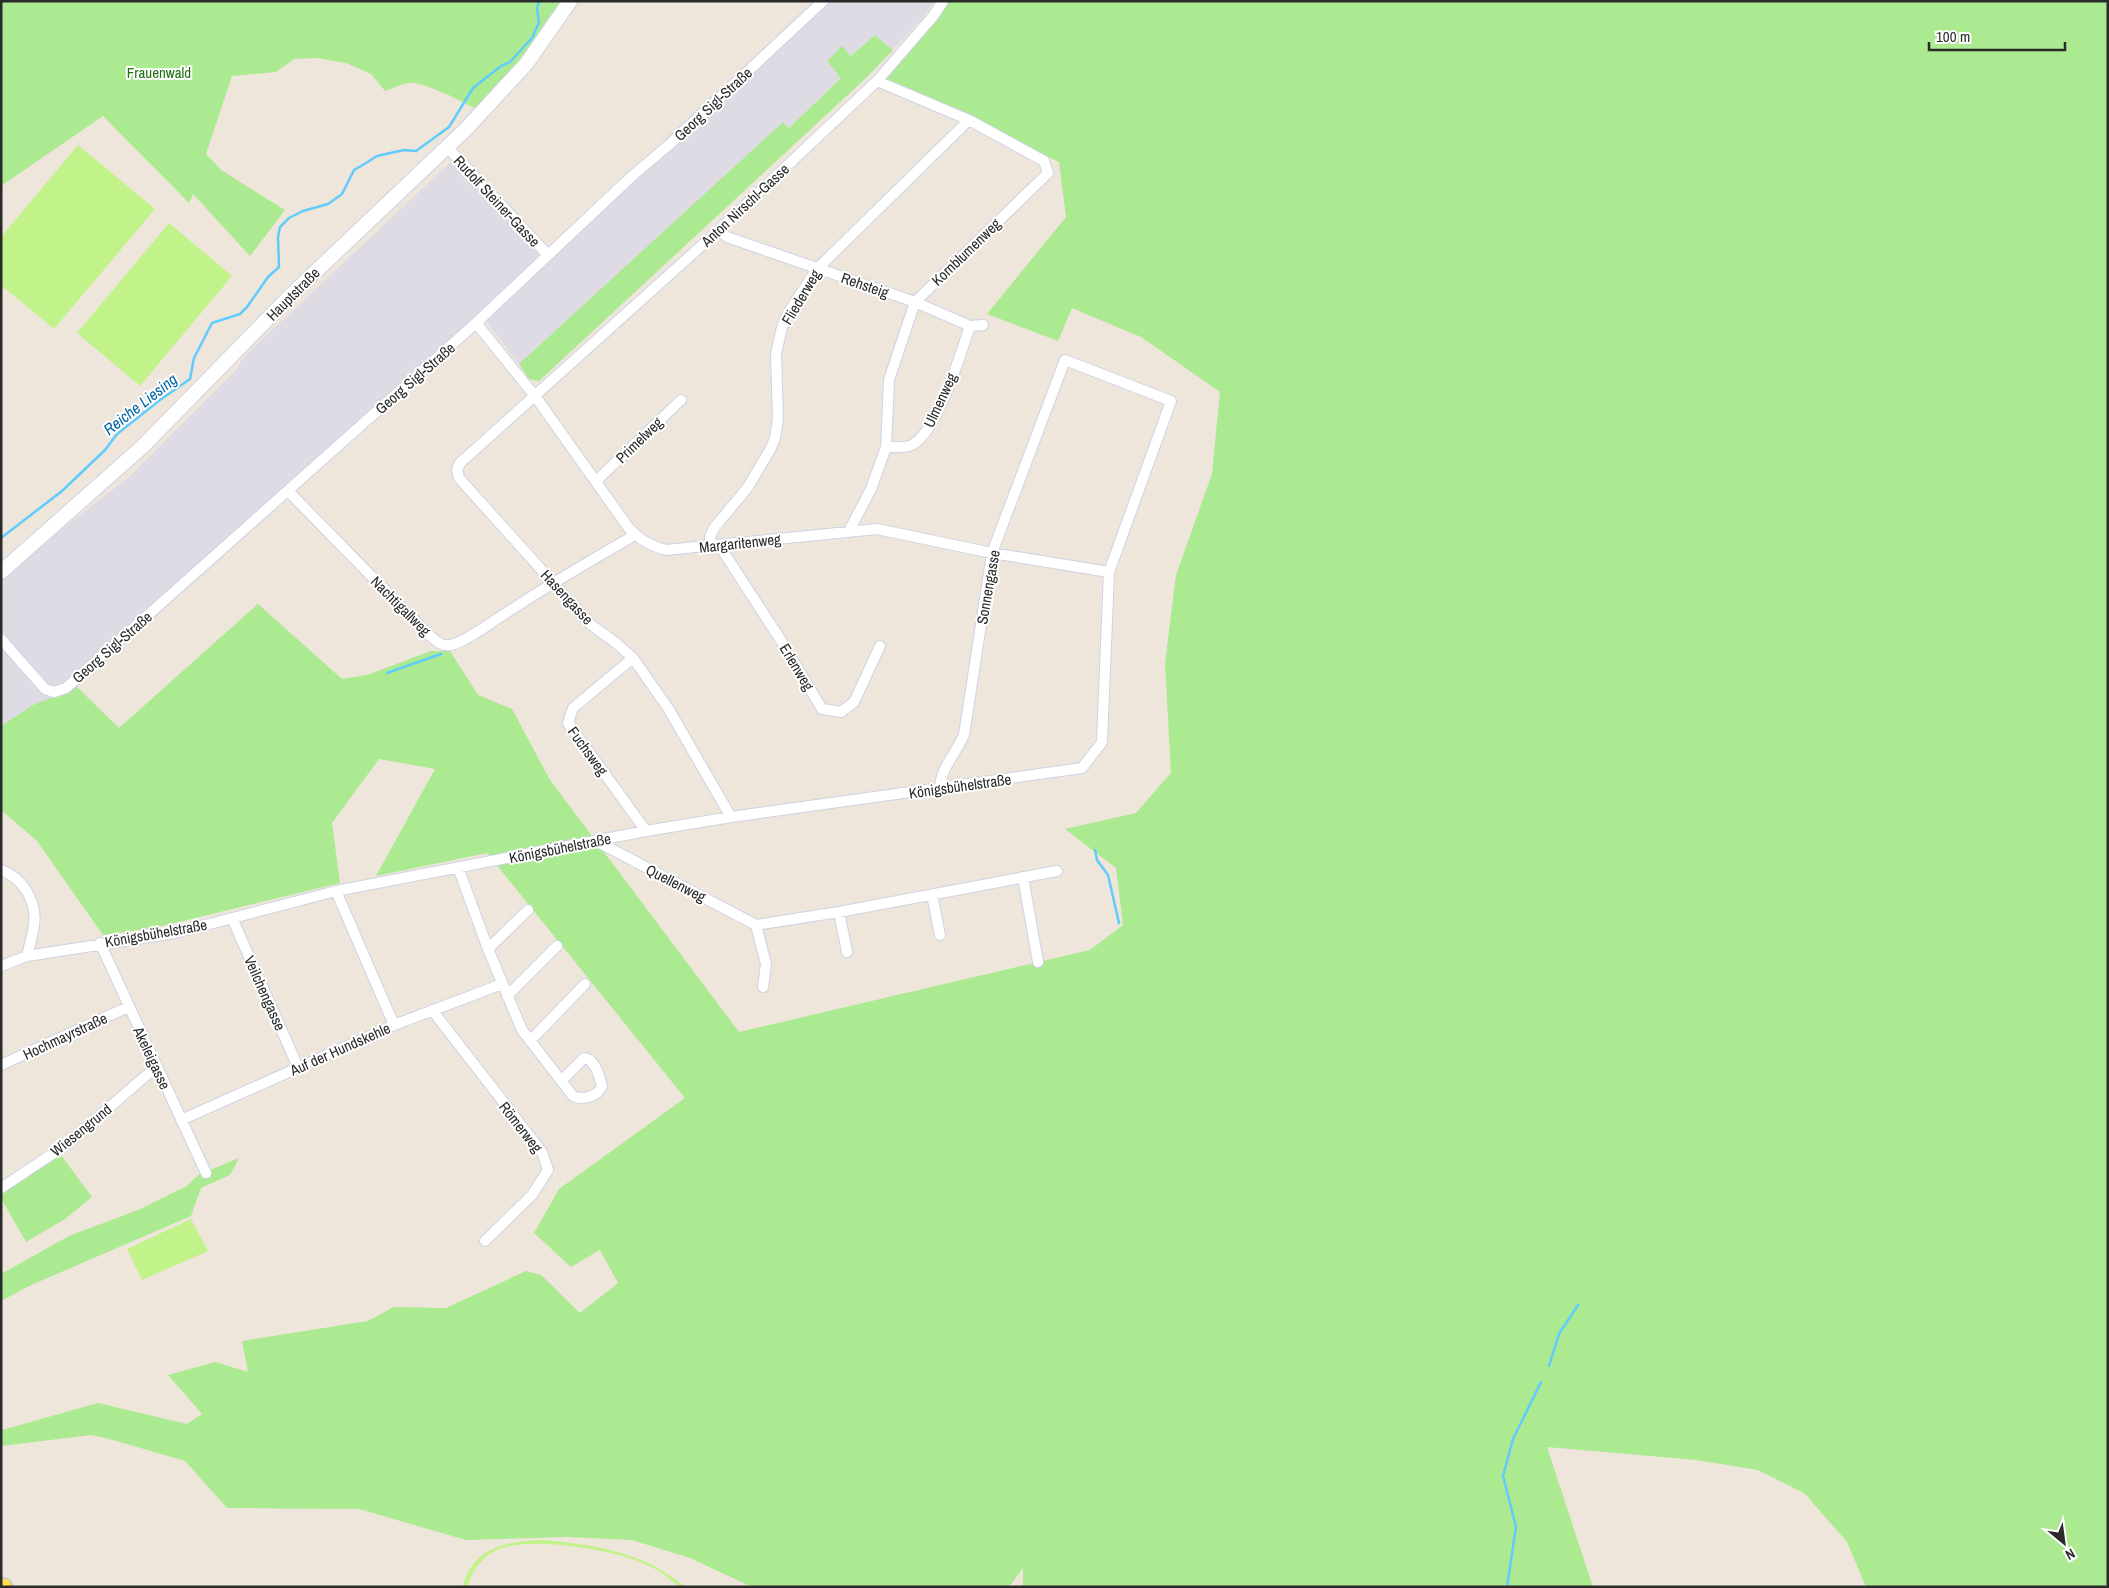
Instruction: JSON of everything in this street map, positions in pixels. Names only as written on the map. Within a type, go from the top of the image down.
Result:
[{"type":"main road","name":"Hauptstraße","points":[[1,572],[142,447],[292,294],[466,129],[527,63],[570,1]]},
{"type":"street","name":"Georg Sigl-Straße","points":[[1,639],[45,689],[54,692],[66,688],[476,323],[823,1]]},
{"type":"street","name":"Anton Nirschl-Gasse","points":[[535,396],[719,230],[877,80],[934,15],[942,1]]},
{"type":"street","name":"Kornblumenweg","points":[[850,531],[871,489],[886,447],[889,380],[915,302],[1048,173],[1044,161],[969,120],[877,80]]},
{"type":"street","name":"Fliederweg","points":[[715,545],[710,537],[714,528],[748,487],[771,448],[777,429],[775,362],[777,347],[788,313],[817,268],[969,120]]},
{"type":"street","name":"Rudolf Steiner-Gasse","points":[[447,147],[548,255]]},
{"type":"street","name":"Rehsteig","points":[[719,230],[727,237],[915,302],[970,326],[983,325]]},
{"type":"street","name":"Margaritenweg","points":[[476,323],[535,396],[635,535],[656,547],[666,550],[877,529],[992,553],[1110,572]]},
{"type":"street","name":"Ulmenweg","points":[[886,447],[910,446],[928,430],[943,401],[970,326]]},
{"type":"street","name":"Sonnengasse","points":[[940,789],[940,780],[947,764],[957,751],[964,735],[992,553],[1065,360],[1171,401]]},
{"type":"street","name":"Hasengasse","points":[[535,396],[460,463],[457,470],[460,478],[590,624],[633,658],[668,708],[731,817]]},
{"type":"street","name":"Primelweg","points":[[596,481],[681,400]]},
{"type":"street","name":"Königsbühelstraße","points":[[1,966],[27,956],[175,933],[336,891],[646,831],[731,817],[1082,768],[1102,742],[1110,572],[1171,401]]},
{"type":"street","name":"Nachtigallweg","points":[[288,491],[439,644],[446,646],[454,644],[552,583],[635,535]]},
{"type":"street","name":"Erlenweg","points":[[715,545],[780,639],[822,709],[841,712],[854,702],[880,646]]},
{"type":"street","name":"Fuchsweg","points":[[633,658],[573,708],[568,723],[646,831]]},
{"type":"street","name":"Quellenweg","points":[[596,841],[756,925]]},
{"type":"street","points":[[458,867],[488,949],[522,1030],[561,1081]]},
{"type":"street","points":[[1,870],[15,877],[23,886],[35,908],[35,922],[27,956]]},
{"type":"street","points":[[763,988],[766,964],[756,925],[839,912],[1057,871]]},
{"type":"street","points":[[1024,877],[1038,962]]},
{"type":"street","points":[[336,891],[394,1025]]},
{"type":"street","points":[[932,894],[940,935]]},
{"type":"street","points":[[488,949],[528,910]]},
{"type":"street","points":[[839,912],[847,952]]},
{"type":"street","name":"Veilchengasse","points":[[232,918],[298,1067]]},
{"type":"street","name":"Akeleigasse","points":[[100,944],[206,1172]]},
{"type":"street","points":[[507,996],[557,946]]},
{"type":"street","name":"Auf der Hundskehle","points":[[181,1120],[394,1025],[502,984]]},
{"type":"street","points":[[530,1041],[586,984]]},
{"type":"street","name":"Hochmayrstraße","points":[[1,1065],[128,1007]]},
{"type":"street","name":"Römerweg","points":[[432,1010],[542,1152],[548,1170],[532,1195],[485,1241]]},
{"type":"street","name":"Wiesengrund","points":[[1,1188],[67,1144],[156,1066]]},
{"type":"shaded area","points":[[814,1],[934,1],[924,16],[893,50],[875,35],[851,56],[842,47],[827,61],[841,77],[789,128],[783,123],[519,364],[486,321],[77,687],[29,707],[1,726],[1,581],[46,541],[128,478],[238,368],[240,362],[253,348],[453,160],[540,256]]},
{"type":"green space","name":"Frauenwald","points":[[1,1],[562,1],[524,59],[476,109],[442,92],[414,83],[407,83],[385,91],[371,74],[346,63],[317,58],[294,59],[276,72],[232,76],[206,154],[221,170],[285,210],[250,256],[193,194],[189,203],[103,116],[1,186]]},
{"type":"green space","points":[[947,1],[2108,1],[2108,1587],[1866,1587],[1847,1542],[1804,1493],[1758,1470],[1696,1460],[1547,1447],[1593,1587],[1023,1587],[1023,1568],[1009,1587],[752,1587],[690,1558],[632,1540],[567,1537],[466,1540],[359,1509],[227,1508],[185,1461],[91,1435],[1,1446],[2,1430],[98,1403],[187,1424],[202,1414],[168,1375],[215,1362],[248,1372],[242,1341],[368,1321],[394,1307],[446,1308],[526,1271],[541,1275],[580,1313],[618,1283],[600,1250],[571,1267],[534,1233],[559,1189],[685,1098],[487,853],[376,876],[435,769],[379,759],[332,823],[340,883],[154,928],[103,935],[37,841],[1,810],[1,726],[33,705],[77,687],[119,728],[258,604],[342,679],[367,675],[431,651],[450,651],[478,695],[512,709],[550,780],[739,1032],[1090,950],[1123,925],[1116,868],[1065,829],[1136,813],[1171,773],[1165,664],[1176,575],[1212,474],[1220,392],[1141,337],[1072,308],[1058,341],[987,314],[1066,217],[1059,162],[885,78]]},
{"type":"green space","points":[[875,35],[893,50],[866,78],[539,381],[529,379],[519,364],[783,122],[789,128],[841,78],[827,61],[842,46],[851,56]]},
{"type":"green space","points":[[78,145],[155,209],[54,329],[1,285],[1,237]]},
{"type":"green space","points":[[169,223],[232,276],[140,386],[77,333]]},
{"type":"green space","points":[[61,1155],[92,1197],[65,1219],[26,1242],[1,1198],[1,1194]]},
{"type":"green space","points":[[239,1158],[230,1175],[201,1188],[191,1216],[29,1286],[1,1301],[1,1274],[69,1236],[138,1210],[187,1186],[198,1175]]},
{"type":"green space","points":[[191,1219],[208,1251],[142,1280],[127,1249]]},
{"type":"green space","points":[[544,1540],[619,1552],[636,1558],[670,1575],[685,1587],[679,1586],[646,1565],[621,1556],[564,1545],[525,1544],[508,1546],[490,1554],[474,1571],[467,1587],[463,1587],[468,1573],[475,1562],[494,1548],[505,1544]]},
{"type":"waterway","name":"Reiche Liesing","points":[[1,538],[62,491],[105,450],[117,434],[190,379],[194,358],[212,323],[240,314],[268,277],[279,267],[278,237],[280,227],[289,218],[303,211],[328,204],[342,194],[354,170],[377,156],[404,150],[416,151],[449,127],[473,88],[501,66],[510,62],[532,38],[539,22],[537,9],[539,1]]},
{"type":"waterway","points":[[387,673],[441,654]]},
{"type":"waterway","points":[[1095,850],[1097,860],[1108,875],[1119,923]]},
{"type":"waterway","points":[[1549,1366],[1559,1334],[1578,1305]]},
{"type":"waterway","points":[[1507,1587],[1516,1527],[1503,1476],[1513,1439],[1541,1382]]}]
